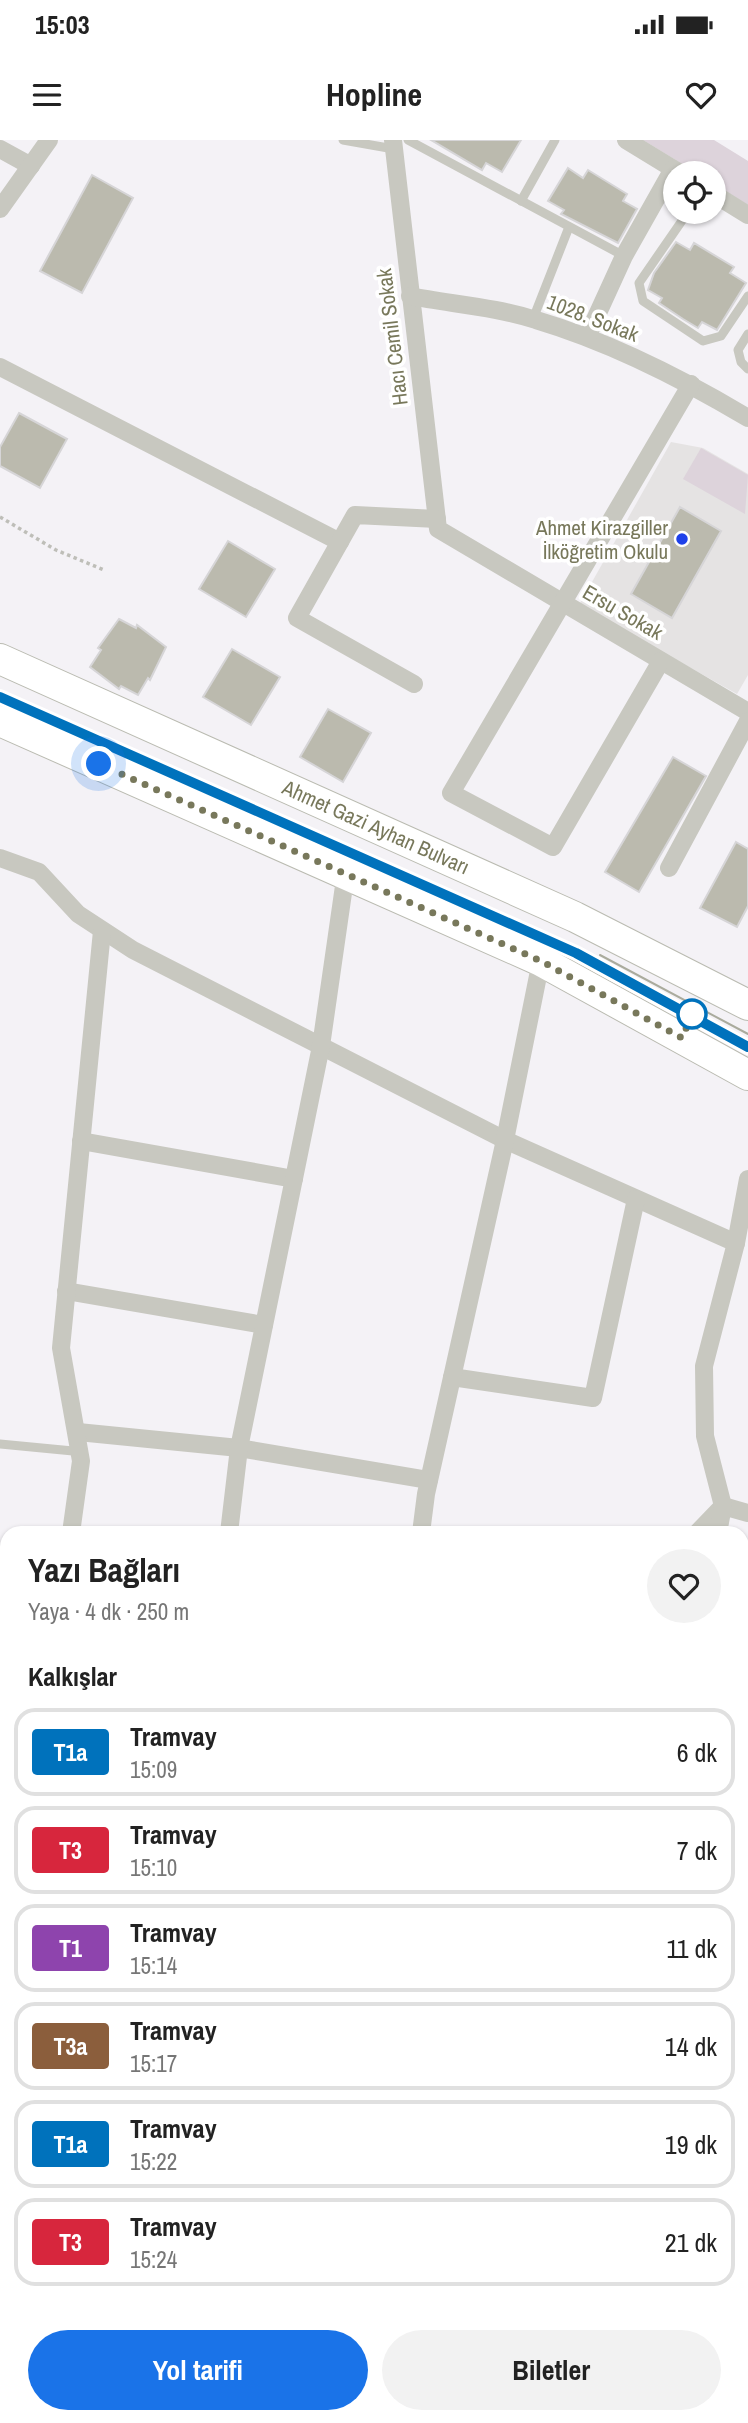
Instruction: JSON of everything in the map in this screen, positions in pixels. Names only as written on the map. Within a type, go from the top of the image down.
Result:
[{"type":"main road","name":"Ahmet Gazi Ayhan Bulvarı","points":[[0,659],[575,917],[748,1005]]},
{"type":"main road","points":[[0,721],[346,872],[541,961],[748,1075]]},
{"type":"street","points":[[0,208],[48,140]]},
{"type":"street","points":[[625,140],[663,163]]},
{"type":"street","name":"Hacı Cemil Sokak","points":[[398,143],[410,296],[437,524]]},
{"type":"street","points":[[0,149],[31,166]]},
{"type":"street","points":[[587,337],[624,256],[663,192]]},
{"type":"street","points":[[726,201],[748,215]]},
{"type":"street","name":"1028. Sokak","points":[[410,296],[533,318],[587,337],[691,384],[748,418]]},
{"type":"street","points":[[0,367],[340,542]]},
{"type":"street","points":[[661,661],[553,847],[451,793],[691,384]]},
{"type":"street","points":[[414,684],[297,618],[355,515],[437,524]]},
{"type":"street","name":"Ersu Sokak","points":[[437,524],[562,603],[748,712]]},
{"type":"street","points":[[669,868],[748,721]]},
{"type":"street","points":[[0,858],[39,872],[64,901],[102,931],[321,1046],[505,1140],[736,1243]]},
{"type":"street","points":[[230,1526],[239,1448],[321,1046],[346,872]]},
{"type":"street","points":[[72,1526],[80,1475],[79,1439],[61,1348],[102,931]]},
{"type":"street","points":[[422,1526],[429,1479],[505,1140],[541,961]]},
{"type":"street","points":[[81,1142],[294,1179]]},
{"type":"street","points":[[719,1526],[723,1506],[709,1459],[703,1390],[708,1343],[736,1243],[748,1179]]},
{"type":"street","points":[[452,1377],[593,1398],[636,1199]]},
{"type":"street","points":[[728,1273],[748,1260]]},
{"type":"street","points":[[66,1291],[264,1325]]},
{"type":"street","points":[[79,1439],[239,1448],[429,1479]]},
{"type":"street","points":[[723,1506],[748,1513]]},
{"type":"street","points":[[703,1526],[723,1506]]},
{"type":"lane","points":[[343,140],[398,143],[521,201],[624,256]]},
{"type":"lane","points":[[521,201],[555,140]]},
{"type":"lane","points":[[680,224],[639,283],[643,302],[703,341],[721,336],[748,296]]},
{"type":"lane","points":[[533,318],[569,227]]},
{"type":"lane","points":[[748,334],[738,351],[741,362],[748,369]]},
{"type":"lane","points":[[0,1444],[73,1451],[79,1439]]},
{"type":"path","points":[[0,517],[56,550],[104,570]]},
{"type":"shaded area","points":[[643,140],[714,140],[748,161],[748,205],[726,191],[726,161],[677,161]]},
{"type":"shaded area","name":"Ahmet Kirazgiller İlköğretim Okulu","points":[[671,442],[703,448],[748,474],[748,675],[737,694],[579,605]]},
{"type":"shaded area","points":[[701,448],[748,475],[745,514],[683,479]]},
{"type":"building","points":[[431,140],[521,140],[502,172],[486,163],[482,170]]},
{"type":"building","points":[[568,168],[583,178],[588,170],[627,194],[623,201],[637,209],[618,243],[561,214],[564,210],[548,201]]},
{"type":"building","points":[[92,175],[133,198],[82,293],[40,271]]},
{"type":"building","points":[[676,242],[690,250],[694,243],[734,267],[730,273],[746,283],[717,330],[702,322],[698,328],[659,303],[662,298],[648,290],[654,273]]},
{"type":"building","points":[[19,413],[67,439],[40,488],[0,466],[0,447]]},
{"type":"building","points":[[680,507],[721,531],[672,618],[631,594]]},
{"type":"building","points":[[228,541],[275,569],[246,617],[199,589]]},
{"type":"building","points":[[119,619],[136,628],[137,625],[166,647],[150,680],[148,678],[138,695],[121,686],[119,689],[90,667],[101,650],[98,648]]},
{"type":"building","points":[[232,649],[280,677],[251,725],[203,697]]},
{"type":"building","points":[[328,709],[371,733],[343,782],[300,757]]},
{"type":"building","points":[[673,757],[706,776],[639,892],[605,872]]},
{"type":"building","points":[[736,842],[748,849],[748,906],[737,927],[700,908]]},
{"type":"tram line","points":[[0,697],[576,953],[748,1047]]},
{"type":"tram line","name":"T1a","points":[[0,697],[576,953],[663,998],[748,1047]]},
{"type":"tram line","points":[[600,955],[748,1034]]},
{"type":"place","name":"Ahmet Kirazgiller İlköğretim Okulu","points":[[682,539]]},
{"type":"route","points":[[99,764],[541,961],[682,1038],[692,1014]]}]
